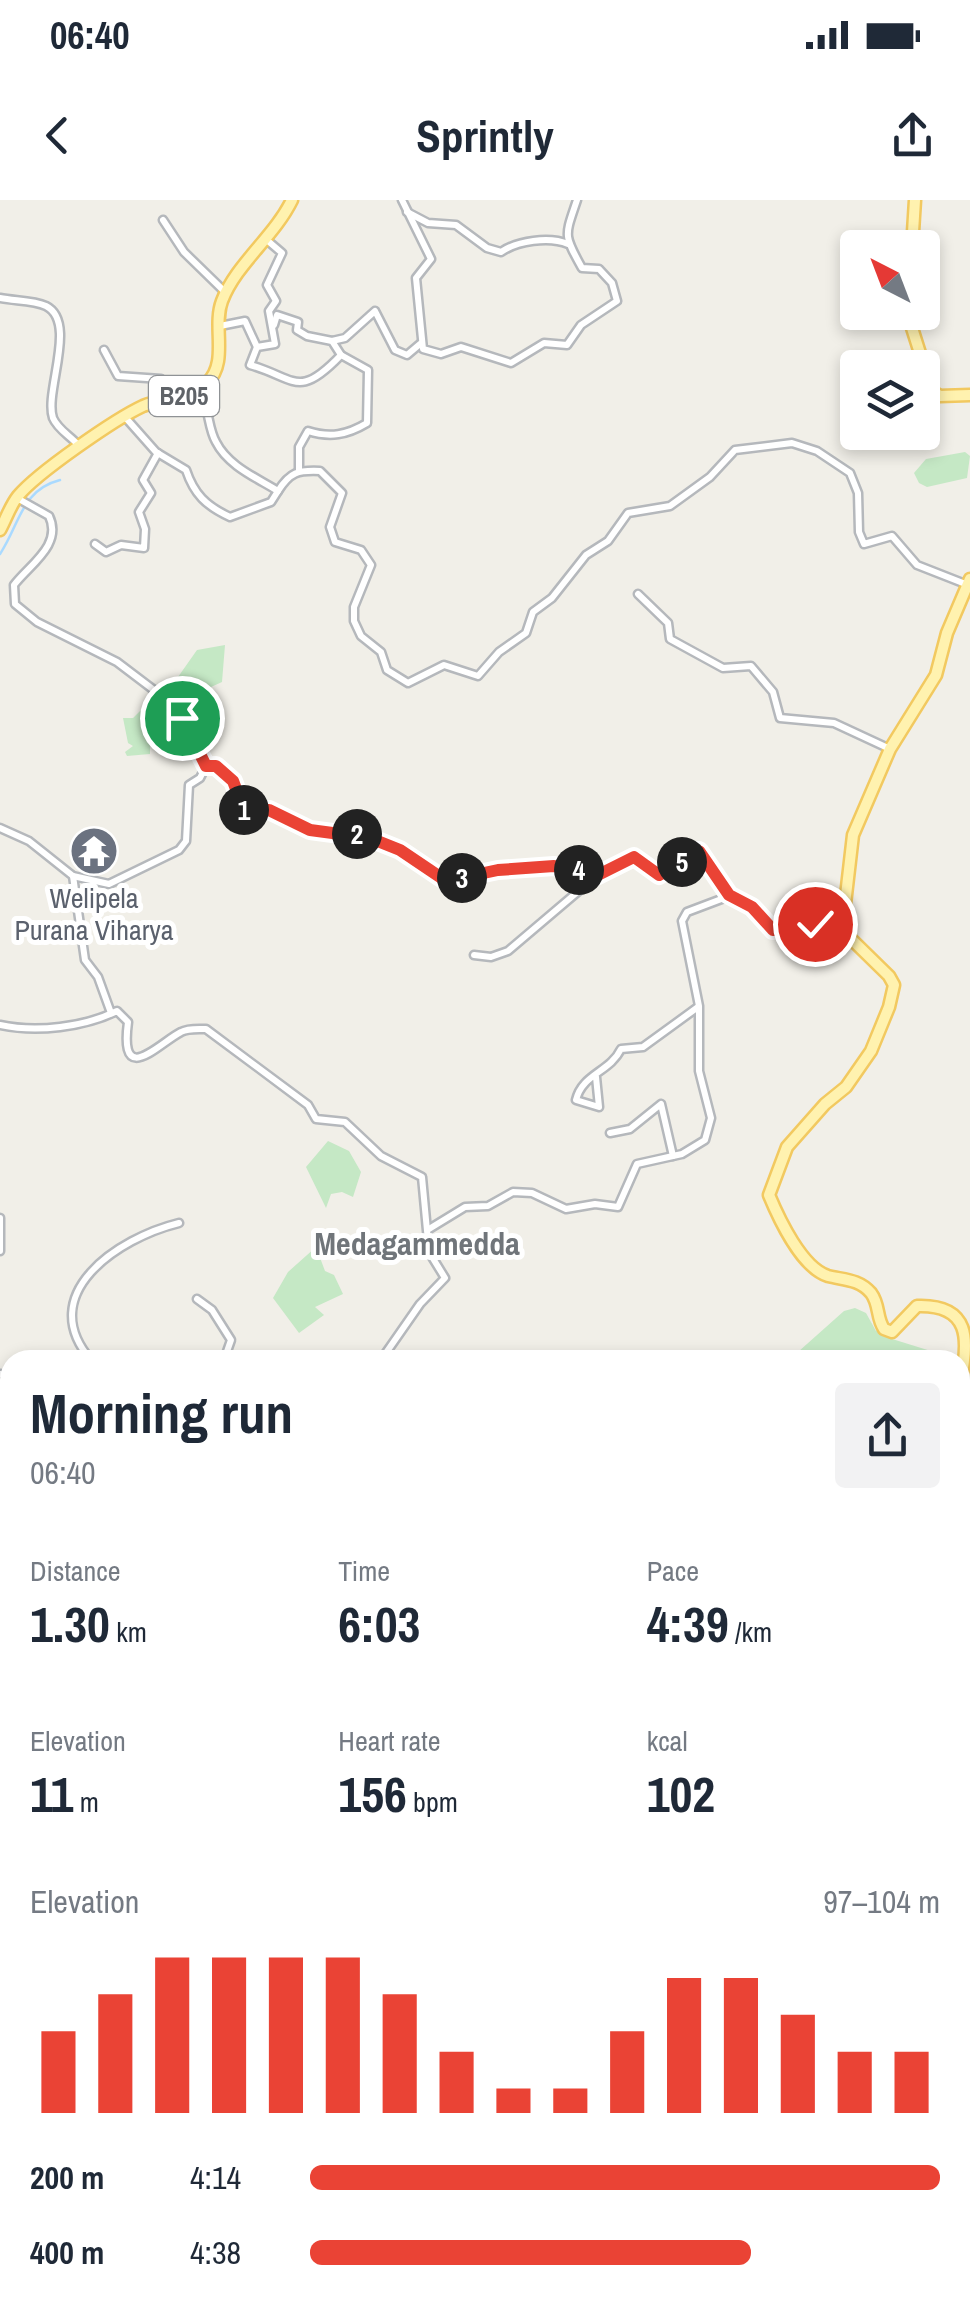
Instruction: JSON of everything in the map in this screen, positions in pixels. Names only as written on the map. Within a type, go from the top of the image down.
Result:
[{"type":"main road","name":"B205","points":[[0,530],[23,500],[80,448],[125,416],[155,402],[198,390],[218,367],[218,326],[226,293],[268,240],[292,200]]},
{"type":"main road","points":[[914,230],[916,200]]},
{"type":"main road","points":[[913,330],[932,391],[940,396],[970,394]]},
{"type":"main road","points":[[969,582],[947,633],[936,675],[890,749],[853,835],[850,881],[840,922],[844,934],[889,976],[894,985],[890,1007],[857,1074],[787,1147],[770,1195],[804,1259],[826,1276],[848,1278],[864,1287],[878,1306],[884,1329],[892,1332],[916,1306],[930,1306],[962,1320],[970,1331],[969,1350]]},
{"type":"street","points":[[402,200],[431,259],[416,278],[422,308],[420,343],[428,354],[462,347],[511,362],[544,343],[567,345],[581,325],[618,301],[612,282],[599,270],[582,268],[564,236],[577,200]]},
{"type":"street","points":[[407,212],[428,223],[456,225],[488,248],[501,252],[515,242],[550,240],[568,244]]},
{"type":"street","points":[[163,220],[184,252],[226,293]]},
{"type":"street","points":[[268,240],[282,253],[268,285],[276,301],[269,311],[274,327]]},
{"type":"street","points":[[0,298],[48,307],[54,313],[61,362],[50,403],[60,430],[80,448]]},
{"type":"street","points":[[257,347],[274,344],[277,315],[298,322],[297,330],[306,336],[332,341],[345,338],[376,311],[395,350],[407,356],[420,343]]},
{"type":"street","points":[[218,326],[245,321],[257,347],[250,365],[265,367],[290,382],[318,379],[341,355]]},
{"type":"street","points":[[299,470],[299,447],[308,431],[324,436],[350,433],[369,420],[368,370],[341,355],[332,341]]},
{"type":"street","points":[[104,350],[118,376],[161,379],[155,402]]},
{"type":"street","points":[[198,390],[212,420],[214,440],[230,460],[278,491]]},
{"type":"street","points":[[125,416],[158,453],[186,470],[190,487],[213,509],[230,517],[271,502],[287,476],[299,470],[320,471],[342,493],[330,527],[335,542],[361,550],[371,565],[354,621],[361,636],[381,652],[386,670],[408,683],[444,665],[476,676],[487,670],[499,652],[526,633],[534,612],[555,595],[584,556],[608,541],[625,516],[634,510],[670,506],[710,477],[730,452],[749,446],[800,444],[837,463],[850,474],[857,488],[864,544],[892,536],[917,565],[969,582]]},
{"type":"street","points":[[95,544],[106,552],[121,545],[144,548],[145,529],[139,512],[151,493],[143,480],[158,453]]},
{"type":"street","points":[[0,828],[29,841],[72,876],[109,884],[179,850],[186,841],[188,785],[203,775],[206,766],[172,703],[117,662],[37,622],[15,604],[14,585],[46,550],[54,531],[49,516],[23,500]]},
{"type":"street","points":[[638,594],[668,624],[670,638],[723,668],[751,666],[773,692],[783,720],[834,723],[890,749]]},
{"type":"street","points":[[206,766],[216,766],[233,781],[244,810],[269,810],[310,830],[370,838],[400,850],[446,881],[498,870],[554,866],[596,876]]},
{"type":"street","points":[[474,955],[492,957],[508,951],[596,876],[634,857],[656,874],[664,874],[699,851],[729,895],[752,907],[776,931],[840,922]]},
{"type":"street","points":[[72,876],[85,960],[98,976],[111,1013]]},
{"type":"street","points":[[429,1229],[465,1207],[488,1206],[514,1192],[532,1193],[566,1210],[595,1204],[618,1207],[634,1167],[700,1144],[710,1129],[710,1110],[699,1071],[699,1006],[682,917],[729,895]]},
{"type":"street","points":[[596,1077],[599,1107],[576,1100],[586,1079],[618,1056],[621,1048],[643,1047],[699,1006]]},
{"type":"street","points":[[0,1026],[37,1030],[64,1023],[93,1023],[111,1013],[124,1014],[125,1043],[142,1058],[152,1056],[181,1032],[206,1029],[308,1106],[316,1119],[345,1122],[381,1156],[422,1177],[429,1252],[445,1280],[420,1304],[388,1350]]},
{"type":"street","points":[[610,1133],[630,1129],[661,1104],[673,1156]]},
{"type":"street","points":[[0,1218],[0,1251]]},
{"type":"street","points":[[85,1350],[75,1336],[70,1312],[84,1279],[105,1256],[127,1248],[148,1230],[178,1223]]},
{"type":"street","points":[[197,1299],[227,1332],[231,1340],[228,1350]]},
{"type":"green space","points":[[965,452],[970,456],[967,478],[927,487],[919,483],[914,473],[926,459]]},
{"type":"green space","points":[[225,645],[222,682],[211,687],[211,702],[181,712],[168,698],[186,679],[178,677],[197,650]]},
{"type":"green space","points":[[145,706],[150,716],[150,754],[127,756],[125,752],[133,746],[128,743],[123,718],[133,718]]},
{"type":"green space","points":[[328,1141],[349,1151],[361,1172],[353,1197],[342,1192],[331,1194],[326,1208],[306,1167]]},
{"type":"green space","points":[[316,1247],[325,1271],[334,1275],[343,1294],[315,1307],[324,1315],[299,1333],[273,1298],[288,1272]]},
{"type":"green space","points":[[855,1308],[866,1313],[876,1331],[883,1326],[889,1329],[889,1338],[928,1350],[800,1350],[844,1311]]},
{"type":"waterway","points":[[0,554],[29,500],[60,480]]},
{"type":"place","name":"Welipela Purana Viharya","points":[[94,851]]},
{"type":"district","name":"Medagammedda","points":[[417,1243]]},
{"type":"route","points":[[182,718],[206,766],[216,766],[233,781],[244,810],[269,810],[285,822],[310,830],[370,838],[400,850],[446,881],[498,870],[554,866],[596,876],[634,857],[659,875],[699,851],[706,855],[729,895],[752,907],[773,930],[815,924]]}]
